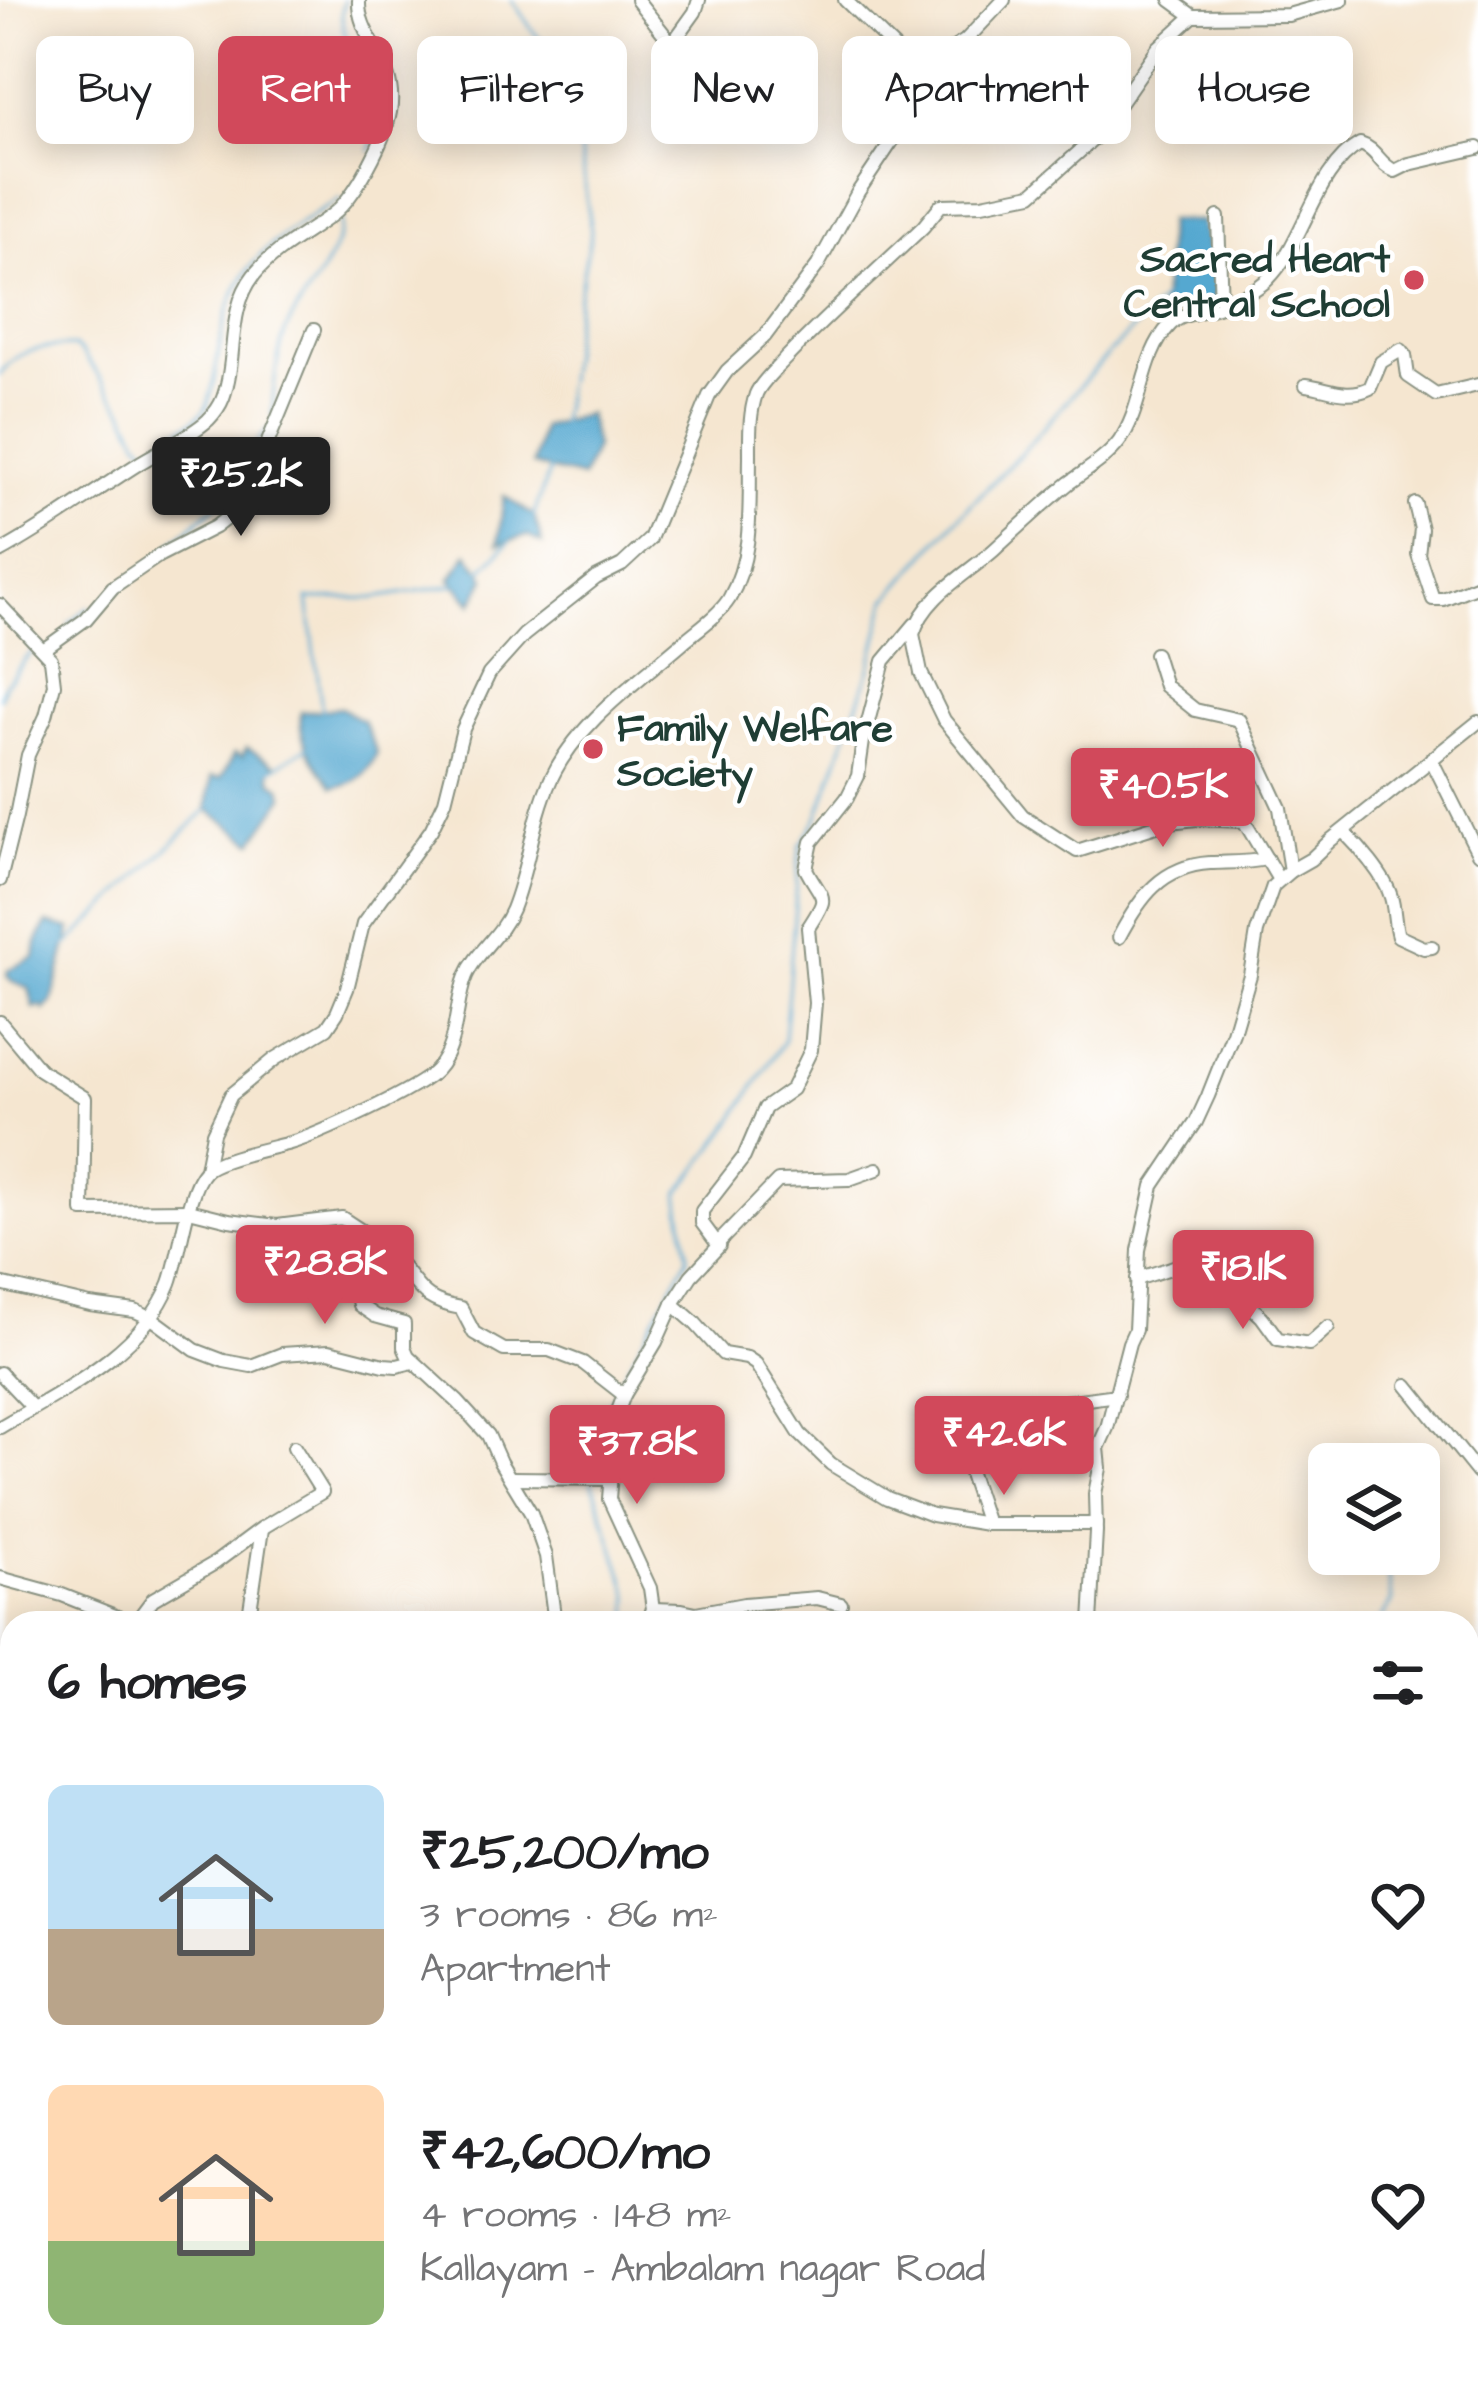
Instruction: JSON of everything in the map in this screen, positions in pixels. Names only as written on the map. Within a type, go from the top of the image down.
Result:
[{"type":"street","points":[[0,552],[205,423],[221,404],[232,330],[252,278],[278,251],[338,210],[358,189],[389,118],[390,83],[362,23],[359,0]]},
{"type":"street","points":[[637,0],[672,44],[700,0]]},
{"type":"street","points":[[845,0],[882,36]]},
{"type":"street","points":[[970,36],[1004,0]]},
{"type":"street","points":[[1171,0],[1193,16],[1288,15],[1342,0]]},
{"type":"street","points":[[206,1169],[296,1141],[433,1074],[455,1029],[470,966],[492,943],[512,909],[540,806],[560,760],[619,697],[727,602],[745,563],[749,424],[762,385],[941,205],[1027,196],[1049,181],[1097,136],[1158,48],[1193,16]]},
{"type":"street","points":[[0,1427],[114,1354],[153,1319],[171,1282],[213,1132],[231,1095],[253,1074],[327,1028],[337,1013],[363,924],[418,850],[446,801],[463,729],[489,674],[524,635],[596,578],[622,565],[650,539],[709,396],[727,371],[765,336],[818,265],[890,144]]},
{"type":"street","points":[[718,1243],[702,1223],[702,1211],[744,1157],[765,1108],[792,1089],[811,1051],[815,1003],[808,928],[824,901],[806,869],[809,849],[858,776],[884,661],[956,579],[1118,444],[1159,342],[1173,322],[1221,306],[1266,281],[1285,257],[1324,183],[1350,149],[1367,146],[1395,171],[1478,148]]},
{"type":"street","points":[[1218,217],[1221,306]]},
{"type":"street","points":[[40,647],[86,619],[113,587],[160,555],[215,527],[250,500],[258,487],[265,449],[314,330]]},
{"type":"street","points":[[1306,385],[1338,394],[1360,393],[1370,388],[1381,362],[1401,350],[1408,376],[1436,395],[1478,385]]},
{"type":"street","points":[[1415,504],[1421,529],[1418,554],[1433,599],[1478,586]]},
{"type":"street","points":[[0,605],[51,659],[54,684],[28,755],[0,880]]},
{"type":"street","points":[[916,624],[913,634],[921,673],[948,724],[1023,816],[1077,851],[1169,822],[1244,821],[1267,859],[1285,875]]},
{"type":"street","points":[[1155,654],[1166,686],[1196,710],[1239,719],[1280,808],[1285,875]]},
{"type":"street","points":[[1092,1611],[1098,1448],[1135,1330],[1144,1219],[1153,1186],[1208,1096],[1239,1012],[1256,932],[1273,886],[1478,722]]},
{"type":"street","points":[[1431,759],[1478,853]]},
{"type":"street","points":[[1344,832],[1384,883],[1392,899],[1398,937],[1432,947]]},
{"type":"street","points":[[1119,937],[1146,892],[1183,866],[1267,859]]},
{"type":"street","points":[[0,1022],[40,1070],[85,1098],[83,1210],[189,1210],[277,1226],[341,1218],[396,1259],[415,1287],[438,1304],[461,1308],[475,1333],[504,1350],[549,1350],[583,1363],[624,1394]]},
{"type":"street","points":[[650,1611],[645,1574],[609,1499],[615,1419],[624,1394],[691,1276],[778,1181],[850,1179],[878,1169]]},
{"type":"street","points":[[371,1237],[374,1246],[356,1288],[357,1300],[375,1316],[404,1324],[404,1347],[412,1363],[488,1435],[540,1535],[554,1611]]},
{"type":"street","points":[[1137,1279],[1201,1258],[1278,1339],[1310,1344],[1328,1328]]},
{"type":"street","points":[[0,1283],[135,1311],[195,1350],[224,1361],[251,1366],[282,1354],[329,1351],[384,1365],[412,1363]]},
{"type":"street","points":[[673,1304],[723,1354],[756,1364],[800,1434],[831,1464],[886,1498],[932,1515],[987,1524],[1096,1523]]},
{"type":"street","points":[[0,1373],[33,1408]]},
{"type":"street","points":[[1407,1385],[1478,1473]]},
{"type":"street","points":[[987,1524],[951,1417],[1117,1396]]},
{"type":"street","points":[[144,1611],[153,1599],[322,1492],[294,1447]]},
{"type":"street","points":[[511,1478],[610,1479]]},
{"type":"street","points":[[250,1611],[262,1528]]},
{"type":"street","points":[[0,1578],[104,1611]]},
{"type":"street","points":[[707,1611],[817,1598],[841,1604]]},
{"type":"water","points":[[1167,221],[1201,221],[1220,288],[1205,308],[1162,314]]},
{"type":"water","points":[[588,414],[595,447],[582,478],[533,465],[542,427]]},
{"type":"water","points":[[504,496],[534,516],[542,543],[527,536],[498,544]]},
{"type":"water","points":[[468,553],[486,578],[472,604],[451,579]]},
{"type":"water","points":[[341,708],[363,721],[377,753],[360,777],[333,787],[305,742],[301,712]]},
{"type":"water","points":[[247,748],[275,764],[272,781],[284,797],[253,842],[207,809],[211,777],[221,778],[235,753],[242,757]]},
{"type":"water","points":[[47,923],[71,929],[52,1002],[44,1010],[34,1008],[29,988],[7,976],[8,970],[35,957]]},
{"type":"waterway","points":[[344,0],[347,41],[377,101],[378,120],[370,151]]},
{"type":"waterway","points":[[512,0],[570,73],[591,232],[560,425]]},
{"type":"waterway","points":[[0,375],[23,354],[74,346],[149,450],[207,406],[229,307],[250,267],[280,238],[340,199]]},
{"type":"waterway","points":[[272,415],[283,339],[337,243],[338,213]]},
{"type":"waterway","points":[[622,1377],[688,1258],[679,1193],[726,1131],[784,1040],[800,846],[817,819],[869,672],[887,599],[1164,298]]},
{"type":"waterway","points":[[172,543],[232,492],[242,463],[267,429]]},
{"type":"waterway","points":[[128,463],[149,450]]},
{"type":"waterway","points":[[533,517],[550,469]]},
{"type":"waterway","points":[[479,573],[510,541]]},
{"type":"waterway","points":[[322,710],[308,599],[374,598],[455,585]]},
{"type":"waterway","points":[[69,624],[89,607]]},
{"type":"waterway","points":[[0,698],[5,684],[33,651]]},
{"type":"waterway","points":[[271,770],[309,746]]},
{"type":"waterway","points":[[67,945],[207,810]]},
{"type":"waterway","points":[[592,1472],[597,1431],[613,1395]]},
{"type":"waterway","points":[[592,1481],[630,1596],[629,1611]]},
{"type":"waterway","points":[[1386,1611],[1392,1601],[1389,1575]]},
{"type":"place","name":"Sacred Heart Central School","points":[[1414,280]]},
{"type":"place","name":"Family Welfare Society","points":[[593,749]]}]
